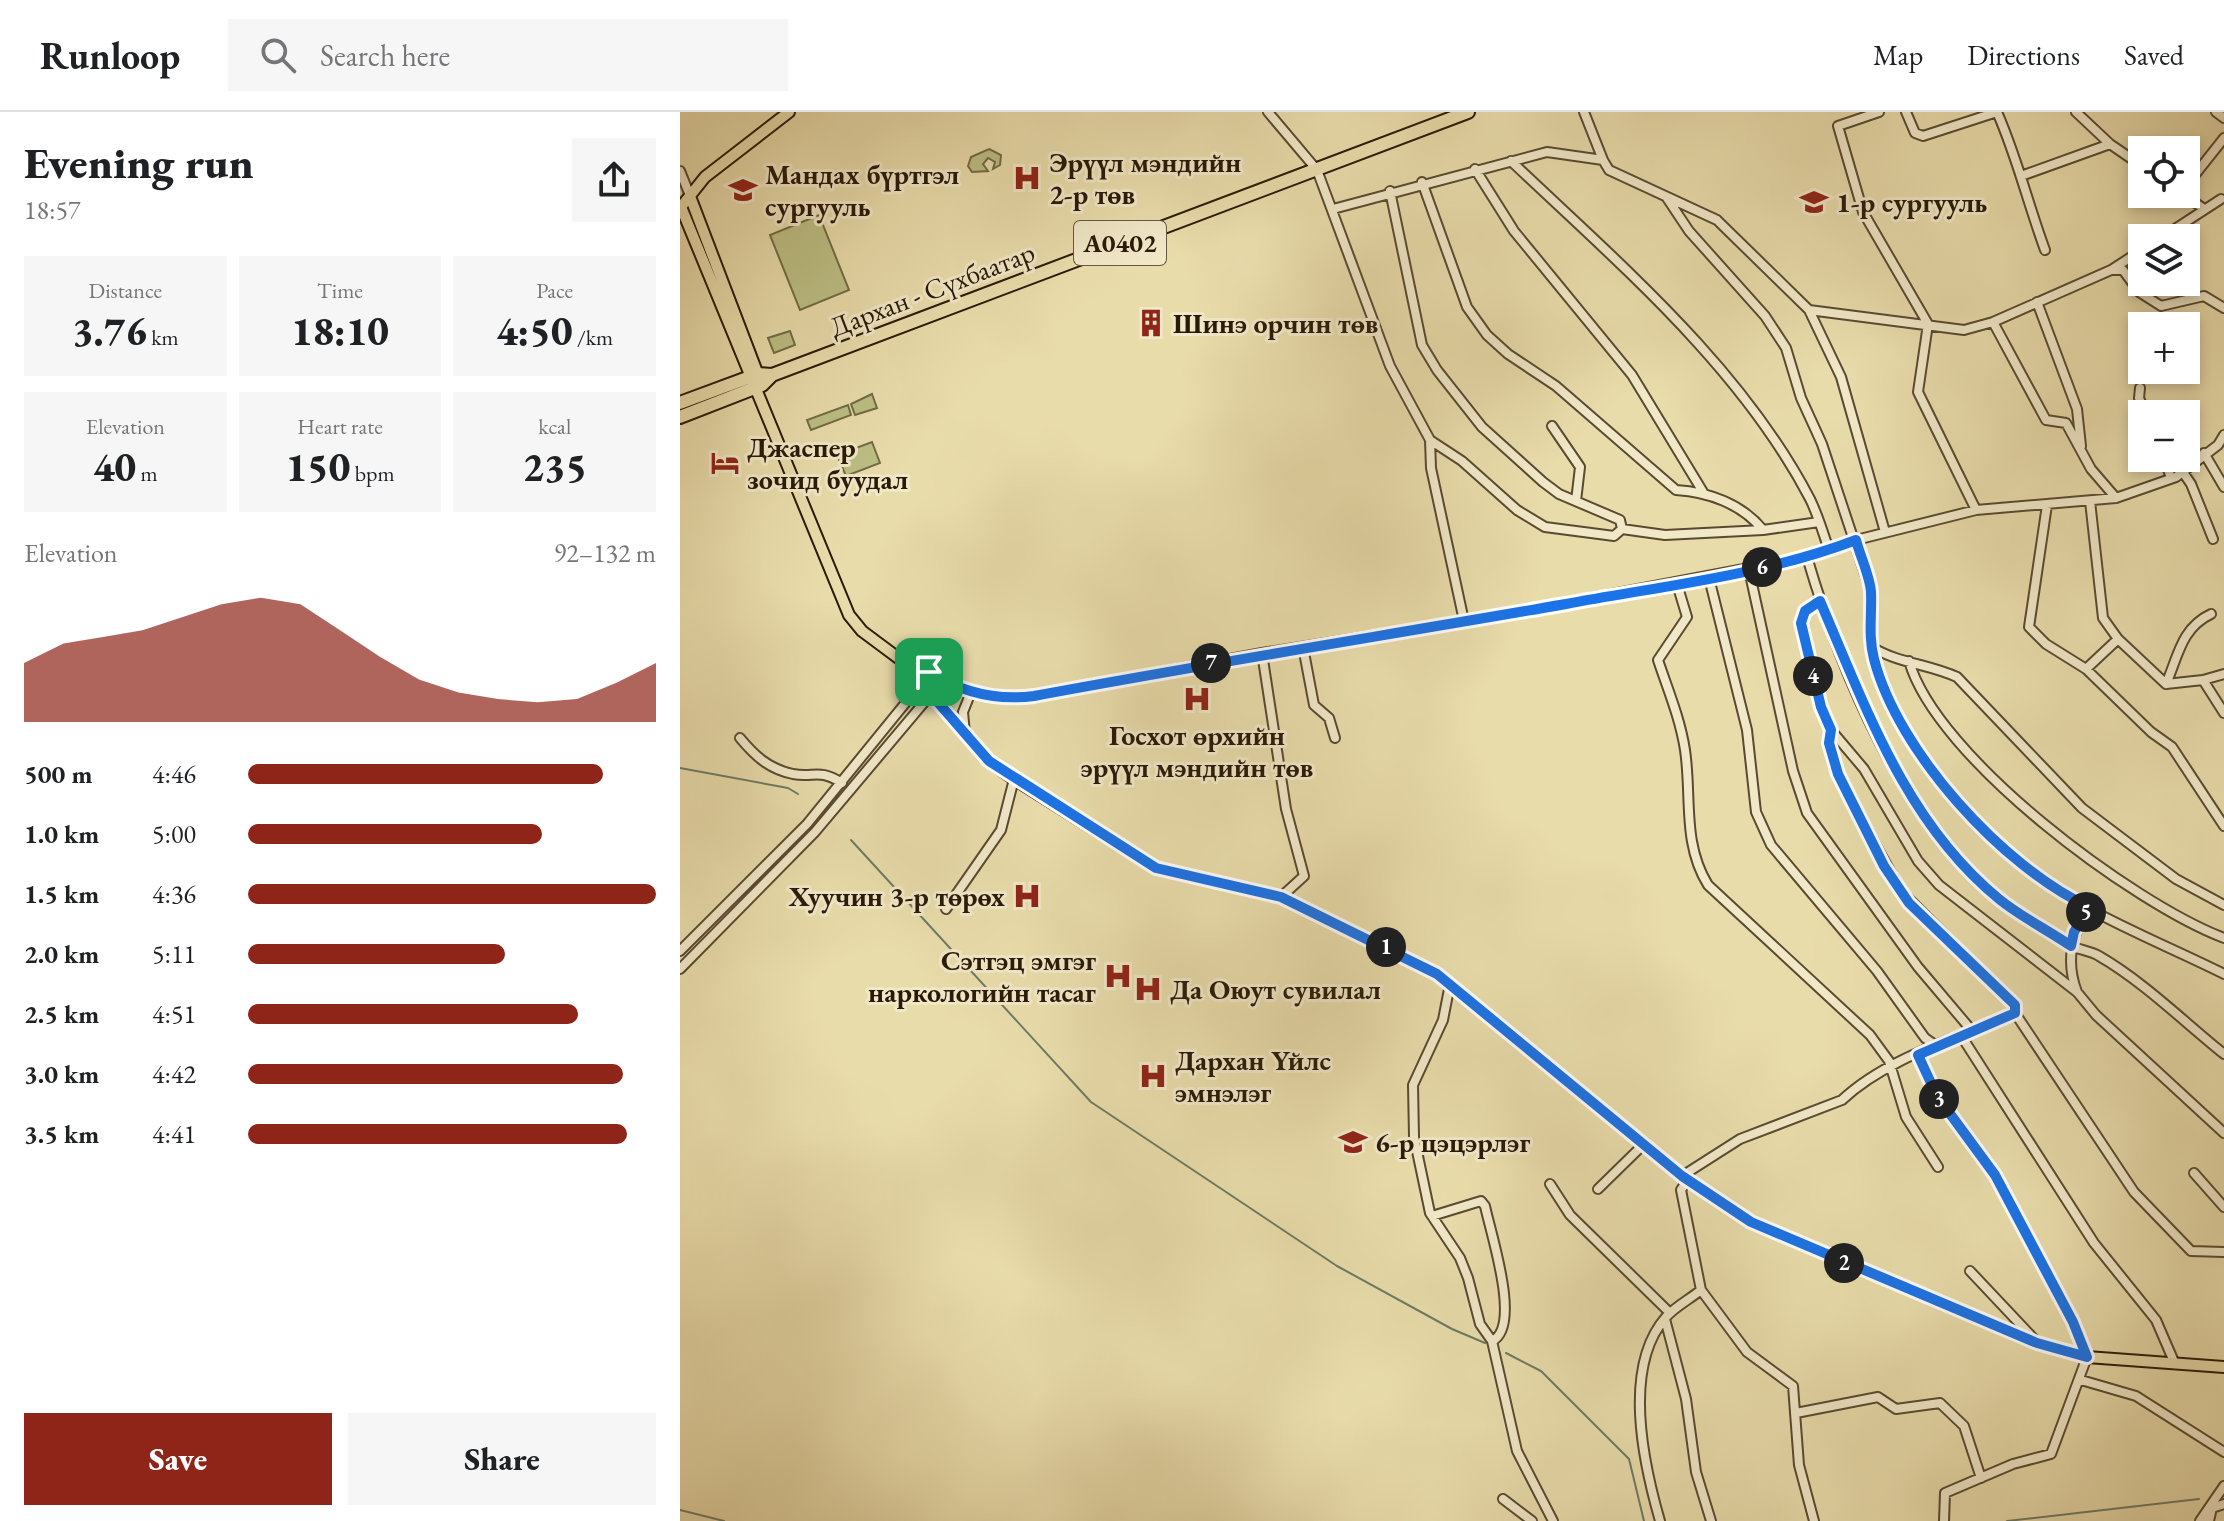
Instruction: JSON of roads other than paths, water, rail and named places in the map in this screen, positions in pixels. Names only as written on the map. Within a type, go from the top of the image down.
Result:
[{"type":"highway","name":"Дархан - Сүхбаатар","points":[[756,381],[1468,112]]},
{"type":"highway","points":[[680,403],[756,381]]},
{"type":"highway","points":[[680,417],[756,381]]},
{"type":"main road","points":[[756,381],[681,206],[691,199],[705,177],[789,112]]},
{"type":"main road","points":[[691,199],[763,401],[849,615],[862,631],[909,666],[989,761],[1156,868],[1281,897],[1417,963],[1450,984],[1685,1177],[1751,1222],[2037,1343],[2087,1357],[2224,1367]]},
{"type":"street","points":[[1268,112],[1317,170],[1390,366],[1430,440],[1431,468],[1464,621]]},
{"type":"street","points":[[1584,112],[1609,170],[1717,220],[1809,310],[1841,377],[1885,532]]},
{"type":"street","points":[[1879,112],[1838,126],[1863,212],[1928,324],[1918,392],[1976,510]]},
{"type":"street","points":[[1906,112],[1915,133],[1923,136],[1997,112],[2045,250]]},
{"type":"street","points":[[2076,112],[2128,156]]},
{"type":"street","points":[[2216,112],[2224,118]]},
{"type":"street","points":[[2200,168],[2224,138]]},
{"type":"street","points":[[2021,176],[2110,144]]},
{"type":"street","points":[[1333,209],[1422,182],[1547,152],[1603,160]]},
{"type":"street","points":[[1511,161],[1697,343],[1758,419],[1811,500],[1829,550]]},
{"type":"street","points":[[1475,169],[1514,231],[1624,363],[1703,492]]},
{"type":"street","points":[[680,171],[691,199]]},
{"type":"street","points":[[1422,182],[1467,307],[1487,335],[1508,354],[1556,386],[1676,490],[1703,492],[1751,514],[1763,530]]},
{"type":"street","points":[[1390,191],[1422,345],[1482,427],[1551,488],[1620,520],[1622,529]]},
{"type":"street","points":[[1667,198],[1689,231],[1765,316],[1786,348],[1856,540],[1871,592],[1872,647],[1885,688],[1912,740],[1952,794],[2041,879],[2089,907],[2224,974]]},
{"type":"street","points":[[2182,224],[2221,199]]},
{"type":"street","points":[[2200,206],[2204,209]]},
{"type":"street","points":[[1809,310],[1964,330],[1993,322],[2111,270],[2128,259]]},
{"type":"street","points":[[2111,270],[2123,270],[2139,292],[2161,306],[2204,296],[2224,308]]},
{"type":"street","points":[[2037,302],[2077,409],[2081,451]]},
{"type":"street","points":[[1993,322],[2046,420],[2066,423],[2091,469],[2116,498]]},
{"type":"street","points":[[2140,388],[2140,400]]},
{"type":"street","points":[[1552,426],[1580,467],[1576,501]]},
{"type":"street","points":[[2200,456],[2218,445],[2224,435]]},
{"type":"street","points":[[1430,440],[1462,461],[1517,510],[1545,527],[1614,536],[1622,529],[1665,535],[1763,530],[1819,522]]},
{"type":"street","points":[[2204,453],[2224,487]]},
{"type":"street","points":[[2169,472],[2171,478]]},
{"type":"street","points":[[909,666],[971,692],[1000,697],[1034,696],[1262,653],[1709,578],[1807,557],[1856,540],[1976,510],[2116,498],[2180,472]]},
{"type":"street","points":[[2183,472],[2191,484],[2213,539]]},
{"type":"street","points":[[2090,501],[2103,618],[2118,639],[2166,684],[2224,674]]},
{"type":"street","points":[[2047,505],[2029,627],[2046,644],[2086,669],[2151,732],[2172,747],[2224,826]]},
{"type":"street","points":[[1807,557],[1820,601],[1858,695],[1909,794],[1960,858],[1999,899],[2071,946],[2096,954],[2117,968],[2224,1054]]},
{"type":"street","points":[[1749,570],[1793,771],[1807,813],[1918,967],[1973,1032]]},
{"type":"street","points":[[1709,578],[1747,730],[1756,812],[1761,825],[1771,845],[1877,971],[1925,1038],[1935,1045]]},
{"type":"street","points":[[1677,584],[1687,617],[1658,660],[1681,727],[1691,844],[1698,869],[1708,885],[1870,1035],[1892,1067],[1906,1117],[1938,1167]]},
{"type":"street","points":[[1820,601],[1805,611],[1801,623],[1821,707],[1831,730],[1864,769],[1918,861],[1939,885],[2077,992],[2096,1015],[2224,1133]]},
{"type":"street","points":[[2166,684],[2186,634],[2194,622],[2211,614]]},
{"type":"street","points":[[2086,669],[2118,639]]},
{"type":"street","points":[[1303,647],[1314,705],[1329,718],[1335,738]]},
{"type":"street","points":[[1872,647],[1886,656],[1935,667],[1957,677],[2082,808],[2176,879],[2224,905]]},
{"type":"street","points":[[1262,653],[1286,809],[1304,876],[1281,897]]},
{"type":"street","points":[[1909,661],[1915,680],[1955,737],[2058,839],[2135,890],[2224,938]]},
{"type":"street","points":[[680,951],[807,824],[929,672]]},
{"type":"street","points":[[680,969],[815,832],[943,680]]},
{"type":"street","points":[[2203,680],[2224,713]]},
{"type":"street","points":[[966,734],[963,712],[971,692]]},
{"type":"street","points":[[1831,730],[1829,743],[1838,774],[1884,866],[1909,903],[2015,1005],[2015,1013],[2134,1192],[2191,1251],[2224,1252]]},
{"type":"street","points":[[740,738],[765,764],[792,774],[817,772],[842,783]]},
{"type":"street","points":[[946,909],[1001,830],[1014,779]]},
{"type":"street","points":[[2077,992],[2071,946],[2074,932],[2089,907]]},
{"type":"street","points":[[1450,984],[1443,1020],[1413,1085],[1414,1137],[1432,1216],[1460,1258],[1480,1324],[1492,1341],[1517,1451],[1528,1479],[1547,1505],[1553,1521]]},
{"type":"street","points":[[1814,1521],[1799,1465],[1793,1386],[1747,1352],[1701,1290],[1681,1190],[1685,1177],[1710,1155],[1740,1139],[1842,1100],[1855,1088],[1935,1045],[1962,1037],[2015,1013]]},
{"type":"street","points":[[1962,1037],[2094,1243],[2156,1320],[2175,1364]]},
{"type":"street","points":[[1918,1055],[1937,1096],[1995,1175],[2073,1322],[2087,1357],[2051,1454],[1945,1493],[1944,1521]]},
{"type":"street","points":[[1598,1189],[1645,1143]]},
{"type":"street","points":[[2194,1173],[2224,1207]]},
{"type":"street","points":[[1550,1184],[1570,1215],[1667,1316],[1686,1399],[1696,1472],[1711,1521]]},
{"type":"street","points":[[1432,1216],[1472,1202],[1481,1201],[1485,1206],[1506,1299],[1506,1326],[1501,1336],[1492,1341]]},
{"type":"street","points":[[1970,1271],[2037,1343]]},
{"type":"street","points":[[1660,1521],[1643,1462],[1641,1361],[1667,1316],[1701,1290]]},
{"type":"street","points":[[2081,1380],[2136,1396],[2224,1452]]},
{"type":"street","points":[[1796,1413],[1878,1397],[1896,1409],[1940,1403],[1964,1426],[1981,1478]]},
{"type":"street","points":[[2200,1521],[2212,1508],[2224,1486]]},
{"type":"street","points":[[1503,1499],[1532,1521]]},
{"type":"street","points":[[2212,1508],[2224,1504]]},
{"type":"street","points":[[2209,1521],[2212,1508]]},
{"type":"waterway","points":[[680,768],[788,788],[798,794]]},
{"type":"waterway","points":[[851,840],[1091,1102],[1337,1266],[1452,1329],[1485,1343]]},
{"type":"waterway","points":[[1506,1353],[1541,1371],[1629,1459],[1644,1521]]},
{"type":"waterway","points":[[2007,1521],[2199,1499]]},
{"type":"waterway","points":[[680,1510],[724,1521]]},
{"type":"place","name":"Эрүүл мэндийн 2-р төв","points":[[1027,178]]},
{"type":"place","name":"Мандах бүртгэл сургууль","points":[[743,190]]},
{"type":"place","name":"1-р сургууль","points":[[1814,202]]},
{"type":"place","name":"Шинэ орчин төв","points":[[1151,323]]},
{"type":"place","name":"Джаспер зочид буудал","points":[[725,463]]},
{"type":"place","name":"Госхот өрхийн эрүүл мэндийн төв","points":[[1197,699]]},
{"type":"place","name":"Хуучин 3-р төрөх","points":[[1027,896]]},
{"type":"place","name":"Сэтгэц эмгэг наркологийн тасаг","points":[[1118,976]]},
{"type":"place","name":"Да Оюут сувилал","points":[[1148,989]]},
{"type":"place","name":"Дархан Үйлс эмнэлэг","points":[[1153,1076]]},
{"type":"place","name":"6-р цэцэрлэг","points":[[1353,1142]]}]
